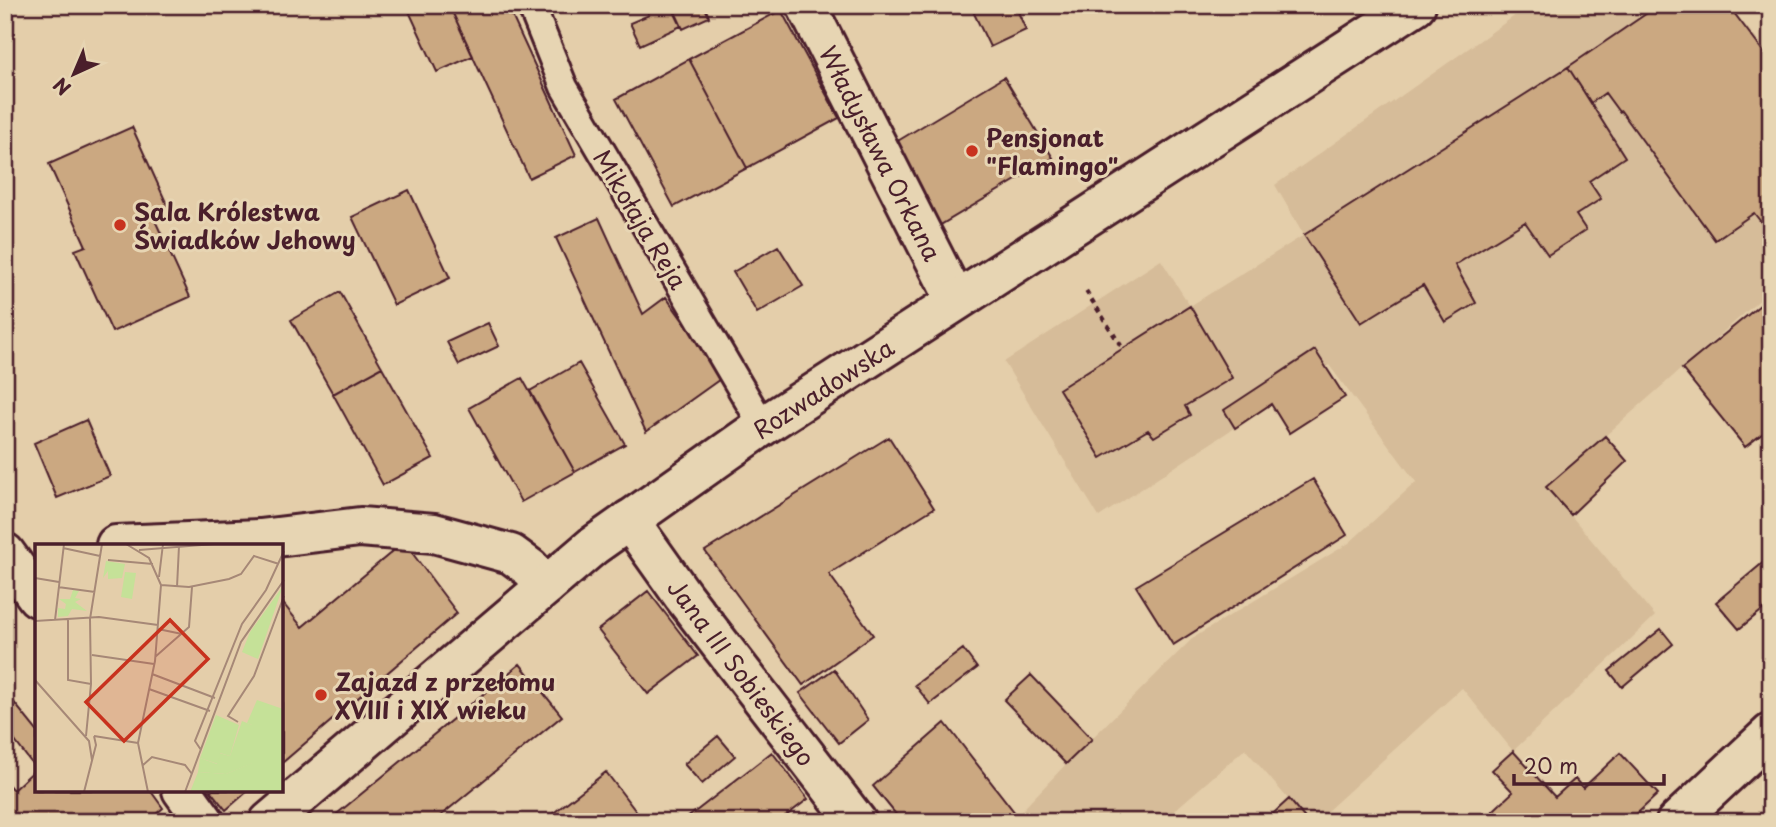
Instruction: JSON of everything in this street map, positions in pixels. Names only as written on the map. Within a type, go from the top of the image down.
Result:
[{"type":"street","name":"Władysława Orkana","points":[[806,5],[956,301]]},
{"type":"street","name":"Rozwadowska","points":[[269,822],[593,546],[629,520],[763,426],[1416,5]]},
{"type":"street","name":"Jana III Sobieskiego","points":[[629,520],[683,596],[857,822]]},
{"type":"street","points":[[140,544],[260,539],[360,527],[434,533],[511,554],[530,568],[546,586]]},
{"type":"street","points":[[5,551],[35,549]]},
{"type":"street","points":[[5,551],[35,594]]},
{"type":"street","points":[[1676,822],[1771,733]]},
{"type":"street","points":[[183,792],[205,822]]},
{"type":"lane","name":"Mikołaja Reja","points":[[531,5],[564,87],[763,426]]},
{"type":"path","points":[[1086,291],[1123,349]]},
{"type":"shaded area","points":[[1530,5],[1729,5],[1771,57],[1771,290],[1547,487],[1655,616],[1513,751],[1462,688],[1315,822],[1308,822],[1245,749],[1161,822],[1011,822],[1193,638],[1349,543],[1416,482],[1329,365],[1099,517],[1004,362],[1161,260],[1190,306],[1304,235],[1275,185]]},
{"type":"building","points":[[449,5],[473,56],[437,72],[407,7]]},
{"type":"building","points":[[449,5],[507,5],[576,155],[529,178]]},
{"type":"building","points":[[644,5],[671,5],[681,26],[640,45],[630,23],[649,15]]},
{"type":"building","points":[[672,5],[704,5],[709,17],[683,29]]},
{"type":"building","points":[[970,5],[1015,5],[1026,30],[990,47]]},
{"type":"building","points":[[1659,5],[1728,5],[1771,62],[1771,235],[1754,213],[1715,240],[1621,111],[1619,112],[1605,93],[1591,103],[1568,67]]},
{"type":"building","points":[[781,10],[839,118],[747,168],[689,59]]},
{"type":"building","points":[[689,59],[747,168],[674,207],[616,99]]},
{"type":"building","points":[[1568,67],[1625,157],[1589,181],[1601,199],[1576,215],[1586,230],[1548,255],[1525,222],[1455,265],[1476,303],[1445,322],[1423,285],[1361,323],[1304,235]]},
{"type":"building","name":"Pensjonat \"Flamingo\"","points":[[1004,77],[1053,158],[937,227],[891,145]]},
{"type":"building","points":[[132,127],[169,209],[153,216],[190,297],[112,332],[75,250],[86,246],[49,164]]},
{"type":"building","points":[[409,190],[450,278],[394,305],[352,217]]},
{"type":"building","points":[[599,218],[643,314],[666,297],[723,377],[646,432],[556,238]]},
{"type":"building","points":[[778,246],[803,286],[757,313],[733,272]]},
{"type":"building","points":[[340,292],[382,367],[333,394],[291,320]]},
{"type":"building","points":[[1771,296],[1771,427],[1745,447],[1682,369]]},
{"type":"building","points":[[1190,306],[1232,378],[1185,406],[1190,415],[1154,437],[1148,430],[1101,458],[1059,389]]},
{"type":"building","points":[[488,323],[499,346],[459,365],[447,342]]},
{"type":"building","points":[[1315,350],[1345,397],[1289,433],[1271,404],[1235,428],[1224,410]]},
{"type":"building","points":[[579,363],[625,444],[575,472],[530,391]]},
{"type":"building","points":[[382,367],[433,458],[383,485],[333,394]]},
{"type":"building","points":[[522,378],[575,472],[521,502],[469,408]]},
{"type":"building","points":[[86,420],[110,476],[57,498],[34,443]]},
{"type":"building","points":[[1605,436],[1627,461],[1571,515],[1546,487]]},
{"type":"building","points":[[889,437],[934,508],[829,574],[873,635],[803,685],[705,551]]},
{"type":"building","points":[[1313,479],[1347,535],[1173,645],[1136,586]]},
{"type":"building","name":"Zajazd z przełomu XVIII i XIX wieku","points":[[404,542],[457,613],[284,761],[284,604],[302,627]]},
{"type":"building","points":[[1771,556],[1771,603],[1739,629],[1716,602]]},
{"type":"building","points":[[648,591],[698,656],[648,694],[598,630]]},
{"type":"building","points":[[1661,629],[1673,644],[1622,687],[1609,671]]},
{"type":"building","points":[[963,649],[977,668],[930,704],[915,685]]},
{"type":"building","points":[[520,664],[562,716],[433,822],[327,822]]},
{"type":"building","points":[[834,669],[868,720],[839,743],[800,693]]},
{"type":"building","points":[[1031,675],[1092,739],[1066,764],[1004,700]]},
{"type":"building","points":[[12,700],[35,729],[35,768],[5,728],[5,705]]},
{"type":"building","points":[[945,723],[1015,813],[1007,822],[902,822],[873,786]]},
{"type":"building","points":[[718,736],[735,756],[702,784],[684,764]]},
{"type":"building","points":[[1513,751],[1555,797],[1575,779],[1583,788],[1620,753],[1658,794],[1628,822],[1481,822],[1513,792],[1492,770]]},
{"type":"building","points":[[772,752],[808,799],[778,822],[682,822]]},
{"type":"building","points":[[35,770],[35,792],[151,792],[163,808],[147,822],[5,822],[5,781],[13,790]]},
{"type":"building","points":[[606,772],[644,822],[542,822]]},
{"type":"building","points":[[212,792],[247,792],[226,810]]},
{"type":"building","points":[[1289,799],[1308,822],[1264,822]]},
{"type":"place","name":"Pensjonat \"Flamingo\"","points":[[972,151]]},
{"type":"place","name":"Sala Królestwa Świadków Jehowy","points":[[120,225]]},
{"type":"place","name":"Zajazd z przełomu XVIII i XIX wieku","points":[[321,695]]}]
